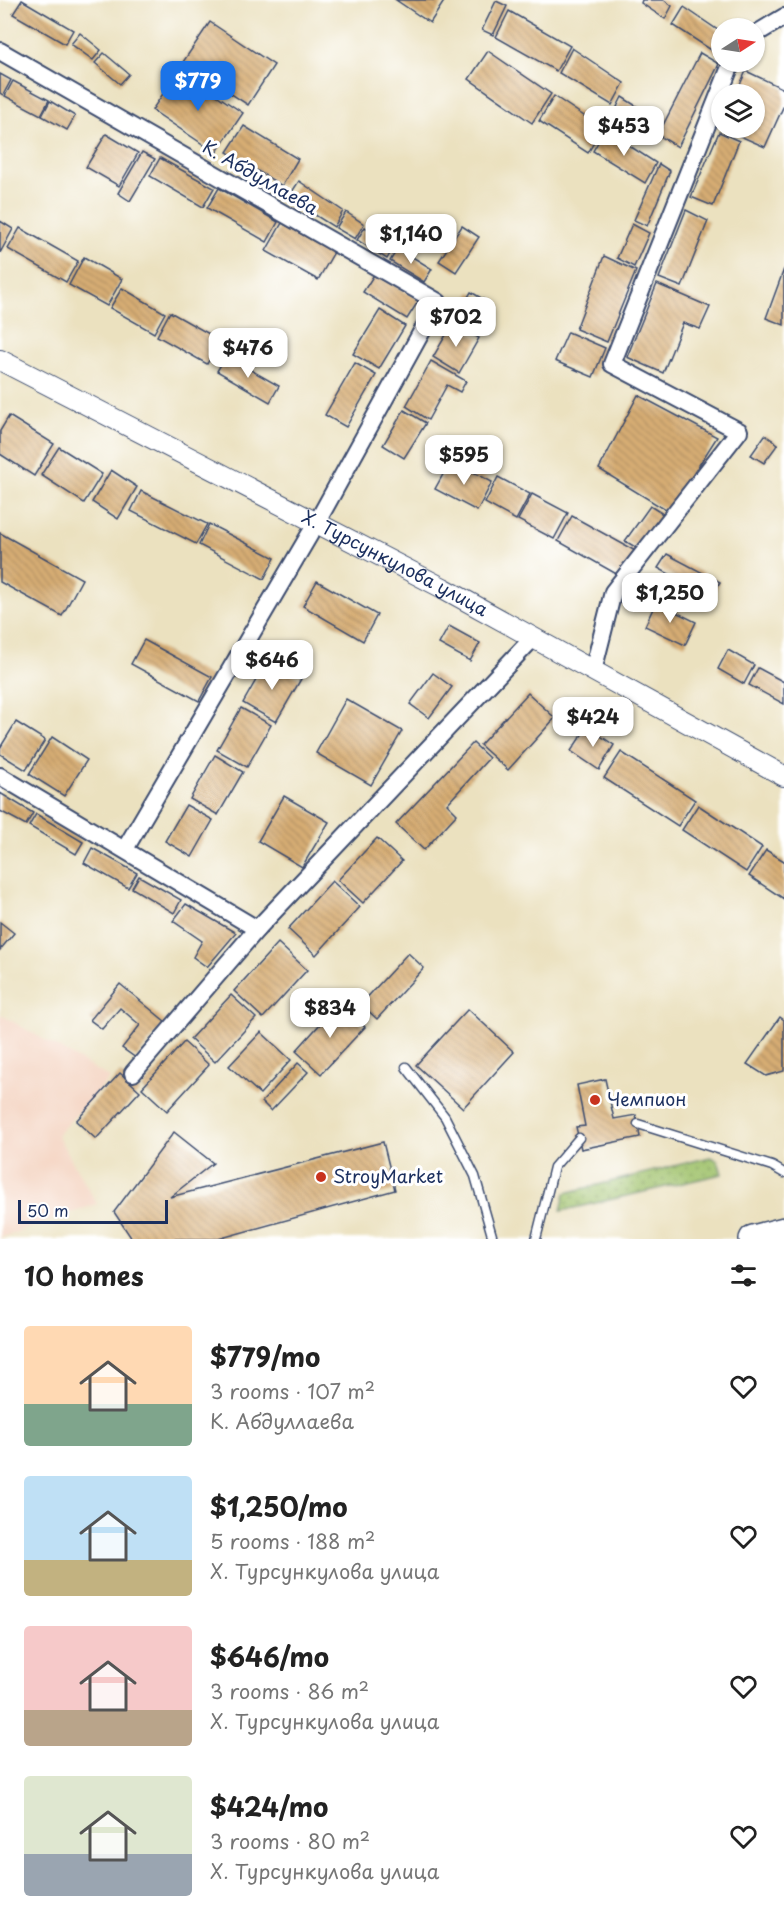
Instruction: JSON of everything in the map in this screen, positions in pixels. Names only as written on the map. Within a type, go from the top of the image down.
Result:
[{"type":"highway","points":[[753,1239],[784,1231]]},
{"type":"street","points":[[765,28],[784,17]]},
{"type":"street","name":"К. Абдуллаева","points":[[0,51],[438,302],[317,522]]},
{"type":"street","points":[[593,671],[614,592],[739,430],[612,364],[728,72]]},
{"type":"street","name":"Х. Турсункулова улица","points":[[0,360],[317,522],[784,776]]},
{"type":"street","points":[[126,849],[317,522]]},
{"type":"street","points":[[133,1073],[257,929],[533,638]]},
{"type":"street","points":[[0,776],[257,929]]},
{"type":"lane","points":[[406,1067],[445,1117],[475,1176],[492,1239]]},
{"type":"lane","points":[[638,1124],[772,1166],[784,1173]]},
{"type":"lane","points":[[536,1239],[554,1167],[579,1138]]},
{"type":"shaded area","points":[[0,1014],[110,1078],[57,1135],[97,1204],[0,1238]]},
{"type":"green space","points":[[710,1157],[718,1160],[722,1174],[561,1211],[565,1193]]},
{"type":"building","points":[[22,0],[73,30],[65,44],[13,14]]},
{"type":"building","points":[[396,0],[445,0],[430,23]]},
{"type":"building","points":[[642,0],[664,0],[672,6],[665,19],[641,3]]},
{"type":"building","points":[[496,1],[507,6],[493,35],[482,30]]},
{"type":"building","points":[[684,7],[711,25],[711,50],[673,25]]},
{"type":"building","points":[[509,11],[570,46],[556,71],[496,37]]},
{"type":"building","points":[[210,22],[274,65],[248,105],[183,62]]},
{"type":"building","points":[[80,33],[101,50],[93,60],[71,44]]},
{"type":"building","points":[[572,48],[624,83],[612,105],[559,73]]},
{"type":"building","points":[[488,51],[551,94],[532,123],[469,79]]},
{"type":"building","points":[[104,53],[129,74],[120,84],[95,63]]},
{"type":"building","points":[[700,53],[711,59],[711,72],[715,72],[678,147],[658,135]]},
{"type":"building","points":[[179,70],[243,113],[216,153],[152,110]]},
{"type":"building","points":[[746,72],[748,72],[784,89],[784,105],[765,147],[745,138],[765,138],[765,84],[740,84]]},
{"type":"building","points":[[0,74],[11,80],[3,95],[0,93]]},
{"type":"building","points":[[13,81],[49,100],[41,115],[5,96]]},
{"type":"building","points":[[554,96],[602,128],[588,153],[539,121]]},
{"type":"building","points":[[622,97],[652,116],[646,127],[617,107]]},
{"type":"building","points":[[50,101],[75,116],[67,130],[42,116]]},
{"type":"building","points":[[244,126],[298,159],[282,186],[227,152]]},
{"type":"building","points":[[605,130],[656,163],[645,183],[593,151]]},
{"type":"building","points":[[106,134],[138,153],[119,186],[86,167]]},
{"type":"building","points":[[716,138],[732,138],[739,141],[713,206],[691,197]]},
{"type":"building","points":[[142,152],[155,159],[130,201],[118,193]]},
{"type":"building","points":[[160,158],[214,188],[203,207],[150,176]]},
{"type":"building","points":[[659,164],[670,171],[647,226],[634,220]]},
{"type":"building","points":[[299,181],[343,211],[334,227],[288,198]]},
{"type":"building","points":[[219,188],[278,222],[267,242],[207,208]]},
{"type":"building","points":[[686,210],[708,221],[682,287],[659,278]]},
{"type":"building","points":[[346,212],[364,224],[355,239],[336,228]]},
{"type":"building","points":[[0,221],[13,229],[0,253]]},
{"type":"building","points":[[282,223],[334,252],[318,280],[266,251]]},
{"type":"building","points":[[632,224],[649,233],[634,267],[617,258]]},
{"type":"building","points":[[462,226],[479,237],[456,272],[439,261]]},
{"type":"building","points":[[365,227],[395,245],[387,259],[357,240]]},
{"type":"building","points":[[20,228],[78,261],[66,282],[8,249]]},
{"type":"building","points":[[398,248],[432,269],[424,282],[390,261]]},
{"type":"building","points":[[604,256],[636,271],[607,342],[576,329]]},
{"type":"building","points":[[84,257],[122,279],[107,306],[69,285]]},
{"type":"building","points":[[784,269],[784,325],[766,318]]},
{"type":"building","points":[[375,273],[419,300],[407,319],[363,292]]},
{"type":"building","points":[[657,284],[710,307],[700,329],[683,323],[663,373],[627,357]]},
{"type":"building","points":[[122,288],[165,313],[154,333],[110,308]]},
{"type":"building","points":[[471,292],[488,302],[470,331],[453,322]]},
{"type":"building","points":[[380,310],[405,326],[379,369],[353,354]]},
{"type":"building","points":[[170,312],[220,340],[207,364],[157,336]]},
{"type":"building","points":[[453,323],[479,338],[459,373],[433,357]]},
{"type":"building","points":[[568,332],[605,348],[593,377],[555,361]]},
{"type":"building","points":[[226,356],[279,386],[270,402],[217,371]]},
{"type":"building","points":[[431,361],[466,381],[460,392],[447,385],[428,420],[406,406]]},
{"type":"building","points":[[355,363],[376,375],[346,427],[325,415]]},
{"type":"building","points":[[638,395],[717,437],[669,512],[599,469]]},
{"type":"building","points":[[404,410],[426,423],[404,458],[383,445]]},
{"type":"building","points":[[9,416],[54,444],[34,476],[0,454],[0,431]]},
{"type":"building","points":[[765,435],[778,444],[764,463],[751,455]]},
{"type":"building","points":[[59,447],[102,474],[84,503],[41,475]]},
{"type":"building","points":[[451,460],[492,482],[477,511],[435,489]]},
{"type":"building","points":[[111,470],[137,487],[118,519],[92,502]]},
{"type":"building","points":[[498,477],[530,494],[516,520],[485,503]]},
{"type":"building","points":[[141,491],[207,524],[196,544],[131,511]]},
{"type":"building","points":[[532,494],[568,513],[554,539],[518,520]]},
{"type":"building","points":[[650,506],[666,516],[642,551],[625,541]]},
{"type":"building","points":[[572,516],[639,553],[620,576],[558,541]]},
{"type":"building","points":[[209,524],[275,558],[264,579],[199,545]]},
{"type":"building","points":[[0,533],[82,579],[62,616],[0,582]]},
{"type":"building","points":[[667,554],[720,582],[711,597],[658,568]]},
{"type":"building","points":[[317,581],[377,615],[363,641],[303,606]]},
{"type":"building","points":[[656,602],[696,622],[685,645],[645,626]]},
{"type":"building","points":[[449,626],[480,643],[470,661],[439,644]]},
{"type":"building","points":[[144,640],[212,677],[199,701],[131,664]]},
{"type":"building","points":[[728,650],[754,665],[744,684],[718,669]]},
{"type":"building","points":[[268,659],[301,679],[276,722],[243,703]]},
{"type":"building","points":[[758,668],[784,682],[784,704],[749,685]]},
{"type":"building","points":[[433,673],[452,687],[429,718],[410,704]]},
{"type":"building","points":[[528,693],[555,718],[508,770],[480,745]]},
{"type":"building","points":[[346,699],[402,731],[371,785],[316,753]]},
{"type":"building","points":[[241,708],[271,725],[247,767],[217,750]]},
{"type":"building","points":[[16,722],[45,740],[26,770],[0,754],[0,748]]},
{"type":"building","points":[[587,727],[614,745],[599,770],[571,751]]},
{"type":"building","points":[[52,737],[87,760],[64,796],[29,774]]},
{"type":"building","points":[[473,743],[489,758],[447,804],[457,814],[424,850],[396,824]]},
{"type":"building","points":[[621,752],[695,800],[678,826],[604,778]]},
{"type":"building","points":[[215,755],[243,772],[218,815],[190,799]]},
{"type":"building","points":[[0,793],[33,813],[26,825],[0,811]]},
{"type":"building","points":[[284,796],[329,822],[302,867],[258,841]]},
{"type":"building","points":[[186,805],[213,820],[192,857],[165,841]]},
{"type":"building","points":[[698,805],[762,847],[746,872],[682,830]]},
{"type":"building","points":[[36,814],[83,842],[76,854],[29,826]]},
{"type":"building","points":[[377,838],[402,861],[363,903],[338,880]]},
{"type":"building","points":[[92,848],[137,873],[128,888],[84,863]]},
{"type":"building","points":[[766,850],[784,861],[784,899],[749,876]]},
{"type":"building","points":[[139,876],[181,900],[174,913],[132,888]]},
{"type":"building","points":[[332,881],[360,907],[316,955],[288,929]]},
{"type":"building","points":[[186,904],[236,933],[207,967],[193,957],[202,941],[173,921]]},
{"type":"building","points":[[0,922],[14,933],[0,950]]},
{"type":"building","points":[[278,943],[307,970],[263,1018],[234,991]]},
{"type":"building","points":[[408,953],[424,968],[377,1019],[361,1004]]},
{"type":"building","points":[[120,984],[166,1022],[136,1058],[122,1048],[140,1025],[120,1008],[102,1029],[90,1020]]},
{"type":"building","points":[[231,995],[256,1018],[215,1062],[190,1039]]},
{"type":"building","points":[[339,1003],[365,1027],[321,1074],[296,1051]]},
{"type":"building","points":[[468,1009],[514,1052],[463,1108],[416,1065]]},
{"type":"building","points":[[780,1017],[784,1020],[784,1071],[766,1076],[747,1064]]},
{"type":"building","points":[[261,1032],[291,1060],[260,1094],[229,1066]]},
{"type":"building","points":[[184,1042],[209,1065],[167,1111],[142,1088]]},
{"type":"building","points":[[298,1063],[308,1072],[271,1111],[262,1102]]},
{"type":"building","points":[[120,1073],[140,1091],[96,1139],[76,1121]]},
{"type":"building","name":"Чемпион","points":[[605,1079],[614,1119],[636,1115],[640,1137],[581,1149],[576,1127],[585,1126],[577,1085]]},
{"type":"building","name":"StroyMarket","points":[[174,1132],[213,1163],[170,1197],[383,1142],[395,1190],[218,1239],[132,1239],[114,1212]]},
{"type":"place","name":"Чемпион","points":[[595,1100]]},
{"type":"place","name":"StroyMarket","points":[[321,1177]]}]
